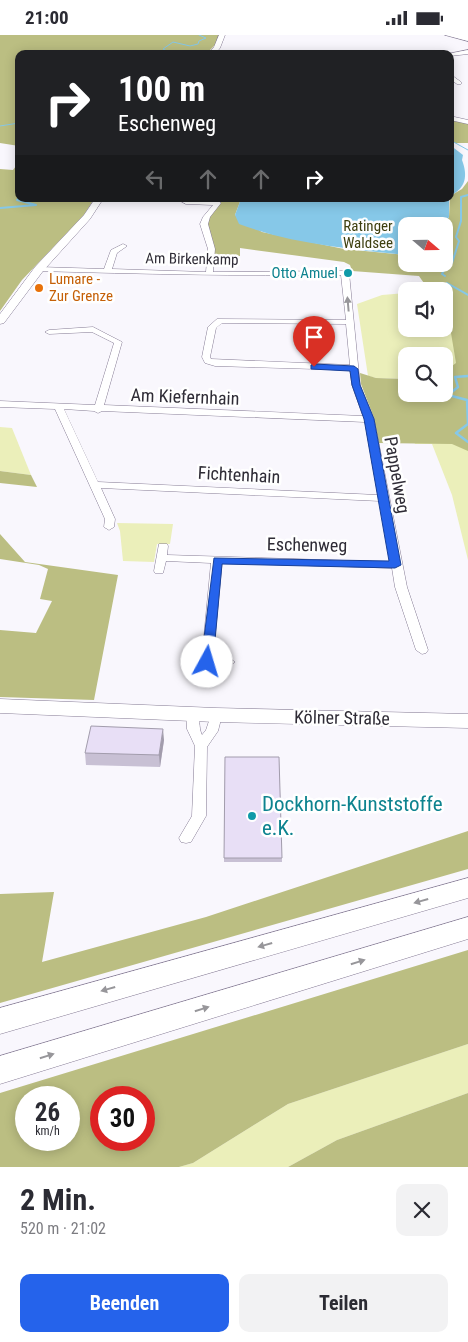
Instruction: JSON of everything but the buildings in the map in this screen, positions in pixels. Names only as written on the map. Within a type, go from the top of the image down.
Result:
[{"type":"highway","points":[[449,35],[468,38]]},
{"type":"highway","points":[[0,1021],[468,888]]},
{"type":"highway","points":[[0,1070],[468,928]]},
{"type":"main road","points":[[215,50],[222,35]]},
{"type":"main road","points":[[0,321],[39,269],[87,217],[97,202]]},
{"type":"main road","name":"Kölner Straße","points":[[0,706],[216,715],[468,721]]},
{"type":"street","points":[[454,54],[468,52]]},
{"type":"street","points":[[454,79],[459,83]]},
{"type":"street","points":[[454,119],[468,122]]},
{"type":"street","points":[[186,202],[218,203],[204,220],[204,228],[212,246],[209,274]]},
{"type":"street","points":[[107,271],[114,252],[123,246]]},
{"type":"street","name":"Am Birkenkamp","points":[[39,269],[209,274],[345,273]]},
{"type":"street","name":"Pappelweg","points":[[345,273],[356,385],[369,419],[395,565],[422,650]]},
{"type":"street","points":[[349,322],[220,321],[212,327],[206,357],[208,361],[215,363],[354,369]]},
{"type":"street","points":[[49,332],[93,329],[116,339],[118,342],[98,410]]},
{"type":"street","name":"Am Kiefernhain","points":[[0,405],[369,419]]},
{"type":"street","points":[[59,408],[110,519],[109,527]]},
{"type":"street","name":"Fichtenhain","points":[[94,485],[383,498]]},
{"type":"street","points":[[159,571],[163,546]]},
{"type":"street","name":"Eschenweg","points":[[161,558],[395,565]]},
{"type":"street","points":[[207,662],[217,560]]},
{"type":"street","points":[[189,661],[229,663]]},
{"type":"street","points":[[186,838],[199,816],[201,746],[193,729],[192,714]]},
{"type":"street","points":[[201,746],[212,731],[216,715]]},
{"type":"green space","points":[[0,35],[219,35],[215,45],[210,50],[15,50],[15,145],[0,143]]},
{"type":"green space","points":[[454,120],[468,124],[468,143],[454,143]]},
{"type":"green space","points":[[15,167],[15,202],[92,202],[84,215],[22,280],[0,311],[0,169],[13,170]]},
{"type":"green space","points":[[468,181],[468,451],[452,444],[378,443],[374,418],[361,384],[360,373],[376,378],[398,379],[398,402],[453,402],[453,365],[456,363],[452,337],[453,282],[423,282],[419,276],[352,271],[350,265],[344,262],[240,248],[240,256],[214,255],[214,245],[206,229],[211,214],[221,202],[240,202],[235,215],[262,232],[344,249],[398,254],[398,273],[452,273],[453,217],[449,217],[450,202],[454,202],[454,194],[462,189]]},
{"type":"green space","points":[[468,285],[468,560],[452,495],[432,444],[415,444],[408,424],[407,402],[453,402],[453,347],[398,347],[398,379],[368,376],[357,304],[382,295],[398,294],[398,337],[453,337],[453,287]]},
{"type":"green space","points":[[0,427],[12,428],[31,475],[0,471]]},
{"type":"green space","points":[[0,471],[31,475],[37,487],[0,483]]},
{"type":"green space","points":[[117,523],[173,524],[170,544],[157,544],[154,562],[123,561],[120,531]]},
{"type":"green space","points":[[0,534],[25,562],[118,575],[94,700],[0,697],[0,630],[36,633],[52,601],[40,599],[48,569],[39,565],[0,559]]},
{"type":"green space","points":[[468,831],[468,869],[0,1003],[0,894],[54,892],[42,962],[206,917]]},
{"type":"green space","points":[[468,950],[468,1044],[288,1104],[193,1163],[179,1167],[0,1167],[0,1093],[15,1088],[15,1151],[80,1151],[80,1086],[23,1086]]},
{"type":"green space","points":[[468,1044],[468,1093],[337,1140],[288,1167],[179,1167],[193,1163],[288,1104]]},
{"type":"green space","points":[[468,1093],[468,1167],[288,1167],[337,1140]]},
{"type":"water","points":[[454,148],[463,155],[462,160],[465,171],[464,181],[455,193]]},
{"type":"water","points":[[240,202],[449,202],[449,217],[398,217],[398,254],[321,245],[259,231],[239,224],[235,215]]},
{"type":"waterway","points":[[165,50],[163,49],[173,42],[190,46],[198,44],[199,41],[206,38],[199,35]]},
{"type":"waterway","points":[[0,126],[15,124]]},
{"type":"waterway","points":[[454,142],[468,150]]},
{"type":"waterway","points":[[445,276],[442,274],[445,268],[452,263],[459,241],[456,237],[461,221],[461,197],[468,195]]},
{"type":"waterway","points":[[0,208],[36,205],[25,202]]},
{"type":"waterway","points":[[453,286],[468,295]]},
{"type":"waterway","points":[[468,376],[455,377],[458,387],[448,395],[467,400],[468,424],[456,433],[468,442]]},
{"type":"place","name":"Otto Amuel","points":[[348,273]]},
{"type":"place","name":"Lumare - Zur Grenze","points":[[39,288]]},
{"type":"place","name":"Dockhorn-Kunststoffe e.K.","points":[[252,816]]},
{"type":"route","points":[[207,662],[217,560],[395,565],[369,419],[356,385],[354,369],[314,367]]},
{"type":"park label","name":"Ratinger Waldsee","points":[[368,234]]}]
